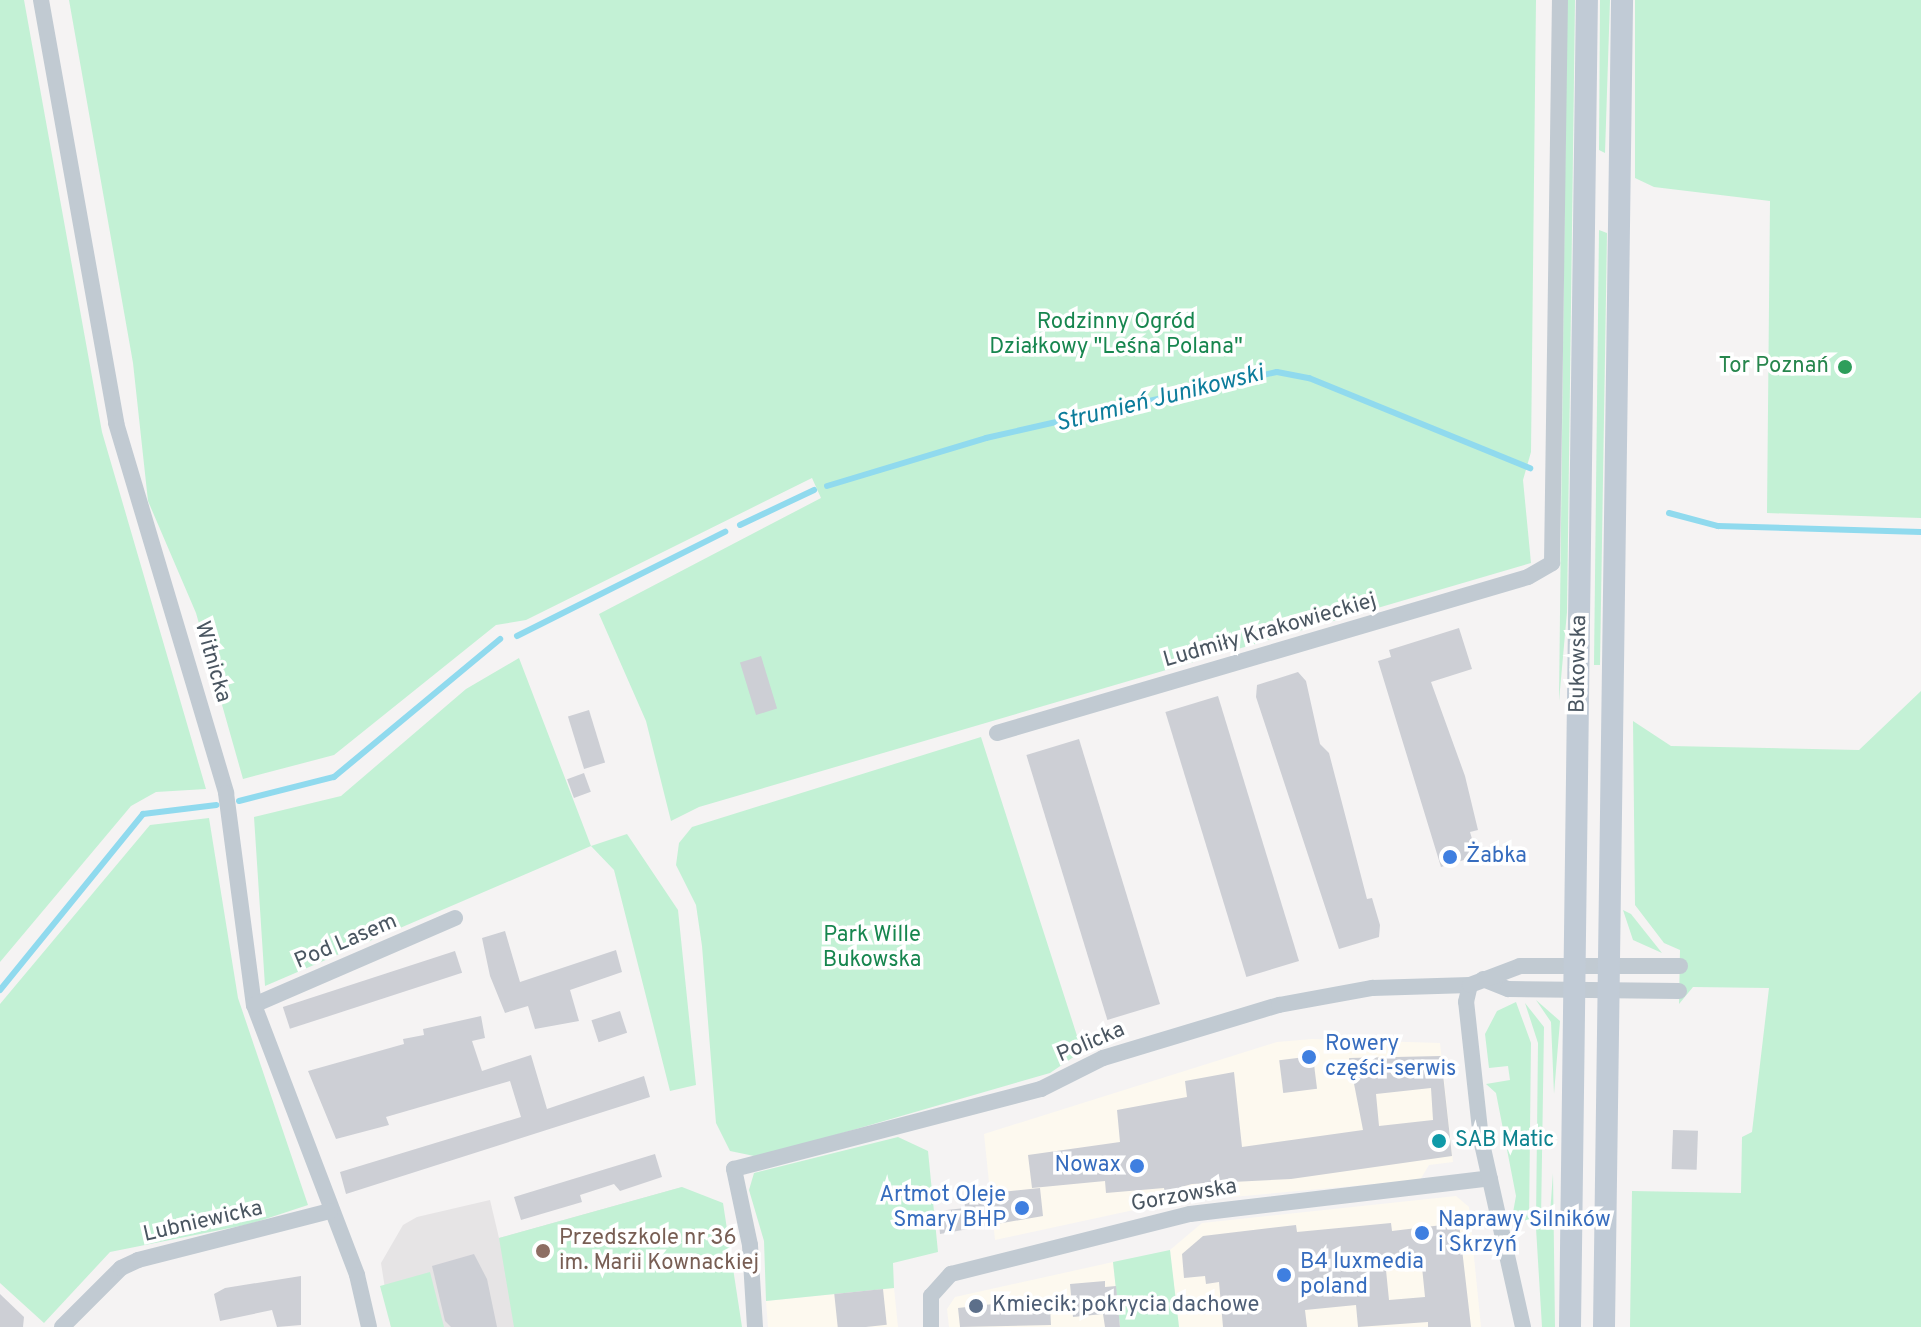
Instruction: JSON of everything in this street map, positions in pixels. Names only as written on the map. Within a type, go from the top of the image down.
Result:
[{"type":"main road","name":"Bukowska","points":[[1570,1327],[1587,0]]},
{"type":"main road","name":"Bukowska","points":[[1604,1327],[1622,0]]},
{"type":"street","name":"Witnicka","points":[[41,0],[116,423],[231,816],[254,1005],[330,1211],[357,1275],[369,1327]]},
{"type":"street","name":"Ludmiły Krakowieckiej","points":[[997,733],[1528,577],[1552,563],[1560,0]]},
{"type":"street","name":"Pod Lasem","points":[[254,1005],[455,918]]},
{"type":"street","name":"Policka","points":[[1476,982],[1508,968],[1680,966]]},
{"type":"street","name":"Policka","points":[[755,1327],[750,1245],[734,1169],[1041,1089],[1103,1058],[1279,1005],[1372,988],[1476,982],[1508,989],[1679,991]]},
{"type":"street","points":[[1476,982],[1475,1098],[1523,1327]]},
{"type":"street","name":"Gorzowska","points":[[931,1327],[929,1306],[938,1283],[980,1266],[1190,1214],[1490,1178]]},
{"type":"street","name":"Lubniewicka","points":[[62,1327],[113,1275],[138,1260],[330,1211]]},
{"type":"shaded area","points":[[1312,1039],[1440,1043],[1453,1162],[1429,1165],[1420,1180],[1166,1203],[995,1240],[984,1134],[1277,1042]]},
{"type":"shaded area","name":"Przedszkole nr 36 im. Marii Kownackiej","points":[[682,1187],[717,1327],[391,1327],[381,1263],[403,1225],[417,1217],[490,1200],[499,1238]]},
{"type":"shaded area","points":[[1456,1196],[1469,1207],[1481,1327],[1179,1327],[1170,1250],[1202,1223]]},
{"type":"shaded area","points":[[1113,1262],[1120,1327],[949,1327],[947,1309],[955,1297]]},
{"type":"shaded area","points":[[894,1288],[898,1327],[768,1327],[766,1301]]},
{"type":"green space","points":[[0,0],[24,0],[102,432],[206,789],[156,792],[131,806],[0,962]]},
{"type":"green space","name":"Rodzinny Ogród Działkowy \"Leśna Polana\"","points":[[69,0],[1536,0],[1531,452],[1523,480],[1531,563],[699,807],[671,821],[646,721],[599,614],[821,498],[812,478],[526,620],[496,625],[334,755],[243,779],[196,613],[148,501],[133,363]]},
{"type":"green space","points":[[1567,0],[1575,0],[1567,612],[1559,701]]},
{"type":"green space","points":[[1600,0],[1610,0],[1605,153],[1599,150]]},
{"type":"green space","name":"Tor Poznań","points":[[1635,0],[1921,0],[1921,518],[1767,513],[1770,201],[1654,187],[1635,178]]},
{"type":"green space","points":[[1599,230],[1607,233],[1600,665],[1594,665]]},
{"type":"green space","points":[[519,658],[591,846],[265,986],[254,817],[341,796],[466,689]]},
{"type":"green space","points":[[1921,691],[1921,1327],[1630,1327],[1632,1191],[1741,1193],[1742,1137],[1752,1132],[1769,988],[1693,987],[1679,1004],[1680,950],[1664,943],[1635,905],[1633,721],[1671,746],[1859,750]]},
{"type":"green space","name":"Park Wille Bukowska","points":[[981,737],[1079,1042],[1078,1054],[1050,1073],[759,1157],[730,1151],[716,1123],[702,946],[696,905],[676,865],[679,843],[692,827]]},
{"type":"green space","points":[[209,818],[238,998],[308,1205],[250,1224],[110,1252],[44,1323],[0,1283],[0,1004],[150,825]]},
{"type":"green space","points":[[627,834],[678,910],[696,1085],[670,1091],[614,870],[591,846]]},
{"type":"green space","points":[[1623,910],[1631,914],[1662,953],[1633,940]]},
{"type":"green space","points":[[1536,1000],[1560,1021],[1554,1094],[1551,1022]]},
{"type":"green space","points":[[1516,1002],[1531,1043],[1529,1221],[1512,1218],[1516,1196],[1496,1093],[1486,1084],[1510,1080],[1508,1066],[1489,1068],[1485,1034],[1497,1011]]},
{"type":"green space","points":[[1525,1003],[1544,1027],[1541,1220],[1536,1221],[1538,1043]]},
{"type":"green space","points":[[898,1137],[928,1151],[938,1252],[893,1263],[894,1288],[766,1301],[764,1241],[749,1190],[754,1173]]},
{"type":"green space","points":[[1553,1173],[1555,1327],[1542,1327],[1536,1228],[1549,1228]]},
{"type":"green space","name":"Przedszkole nr 36 im. Marii Kownackiej","points":[[682,1187],[723,1203],[742,1327],[514,1327],[499,1238]]},
{"type":"green space","points":[[1170,1250],[1179,1327],[1120,1327],[1113,1262]]},
{"type":"green space","points":[[430,1272],[444,1327],[391,1327],[380,1286]]},
{"type":"building","points":[[1459,628],[1472,669],[1431,682],[1465,776],[1478,830],[1470,832],[1477,856],[1441,867],[1378,661],[1391,657],[1389,650]]},
{"type":"building","points":[[761,656],[777,709],[756,715],[740,662]]},
{"type":"building","points":[[1298,672],[1306,681],[1320,744],[1329,753],[1367,899],[1372,898],[1380,925],[1379,937],[1339,949],[1256,697],[1257,685]]},
{"type":"building","points":[[1218,696],[1299,961],[1246,977],[1165,712]]},
{"type":"building","points":[[589,710],[605,763],[584,769],[568,716]]},
{"type":"building","points":[[1079,739],[1160,1004],[1107,1020],[1026,755]]},
{"type":"building","points":[[584,773],[591,792],[574,798],[567,779]]},
{"type":"building","points":[[505,931],[520,982],[616,950],[622,972],[570,990],[579,1021],[535,1029],[528,1006],[505,1013],[490,976],[482,938]]},
{"type":"building","points":[[455,951],[462,973],[290,1029],[283,1007]]},
{"type":"building","points":[[620,1011],[627,1033],[599,1042],[591,1020]]},
{"type":"building","points":[[481,1016],[485,1038],[472,1041],[482,1071],[531,1055],[547,1109],[644,1076],[650,1097],[346,1194],[340,1172],[521,1117],[510,1081],[386,1117],[389,1125],[336,1139],[308,1071],[404,1044],[403,1039],[424,1035],[423,1029]]},
{"type":"building","points":[[1313,1056],[1317,1089],[1283,1093],[1279,1060]]},
{"type":"building","points":[[1441,1056],[1452,1156],[1291,1179],[1192,1184],[1181,1187],[1182,1202],[1166,1203],[1164,1188],[1106,1193],[1105,1181],[1032,1188],[1028,1155],[1120,1142],[1117,1110],[1187,1097],[1185,1081],[1234,1072],[1242,1147],[1363,1130],[1349,1058]],"holes":[[[1431,1088],[1433,1120],[1379,1126],[1376,1094]]]},
{"type":"building","points":[[1673,1130],[1698,1131],[1697,1170],[1672,1169]]},
{"type":"building","points":[[655,1154],[662,1177],[620,1191],[614,1184],[580,1195],[582,1202],[521,1220],[514,1197]]},
{"type":"building","points":[[1040,1188],[1043,1216],[940,1234],[938,1211],[965,1208],[964,1196]]},
{"type":"building","points":[[1391,1223],[1392,1231],[1459,1223],[1471,1327],[1428,1327],[1428,1322],[1358,1327],[1356,1305],[1305,1310],[1307,1327],[1223,1327],[1219,1282],[1206,1284],[1205,1276],[1184,1278],[1182,1254],[1203,1236],[1296,1225],[1297,1232]],"holes":[[[1422,1267],[1425,1297],[1389,1300],[1386,1270]]]},
{"type":"building","points":[[474,1254],[487,1279],[497,1327],[451,1327],[445,1321],[432,1266]]},
{"type":"building","points":[[301,1276],[301,1325],[277,1327],[272,1310],[220,1321],[214,1294],[225,1288]]},
{"type":"building","points":[[1105,1281],[1105,1287],[1116,1286],[1120,1327],[1105,1327],[1103,1314],[1073,1317],[1070,1284]]},
{"type":"building","points":[[883,1289],[887,1325],[838,1327],[834,1294]]},
{"type":"building","points":[[0,1294],[24,1317],[23,1327],[0,1327]]},
{"type":"building","points":[[1002,1303],[1002,1311],[1050,1306],[1051,1325],[960,1327],[958,1308]]},
{"type":"waterway","name":"Strumień Junikowski","points":[[827,486],[986,438],[1277,372],[1309,378],[1530,468]]},
{"type":"waterway","name":"Strumień Junikowski","points":[[740,525],[814,490]]},
{"type":"waterway","name":"Strumień Junikowski","points":[[1669,513],[1718,526],[1921,532]]},
{"type":"waterway","name":"Strumień Junikowski","points":[[517,636],[725,532]]},
{"type":"waterway","name":"Strumień Junikowski","points":[[239,801],[334,777],[500,639]]},
{"type":"waterway","name":"Strumień Junikowski","points":[[0,990],[143,814],[216,805]]},
{"type":"place","name":"Tor Poznań","points":[[1845,367]]},
{"type":"place","name":"Żabka","points":[[1450,857]]},
{"type":"place","name":"Rowery części-serwis","points":[[1309,1057]]},
{"type":"place","name":"SAB Matic","points":[[1439,1141]]},
{"type":"place","name":"Nowax","points":[[1137,1166]]},
{"type":"place","name":"Artmot Oleje Smary BHP","points":[[1022,1208]]},
{"type":"place","name":"Naprawy Silników i Skrzyń","points":[[1422,1233]]},
{"type":"place","name":"Przedszkole nr 36 im. Marii Kownackiej","points":[[543,1251]]},
{"type":"place","name":"B4 luxmedia poland","points":[[1284,1275]]},
{"type":"place","name":"Kmiecik: pokrycia dachowe","points":[[976,1306]]}]
